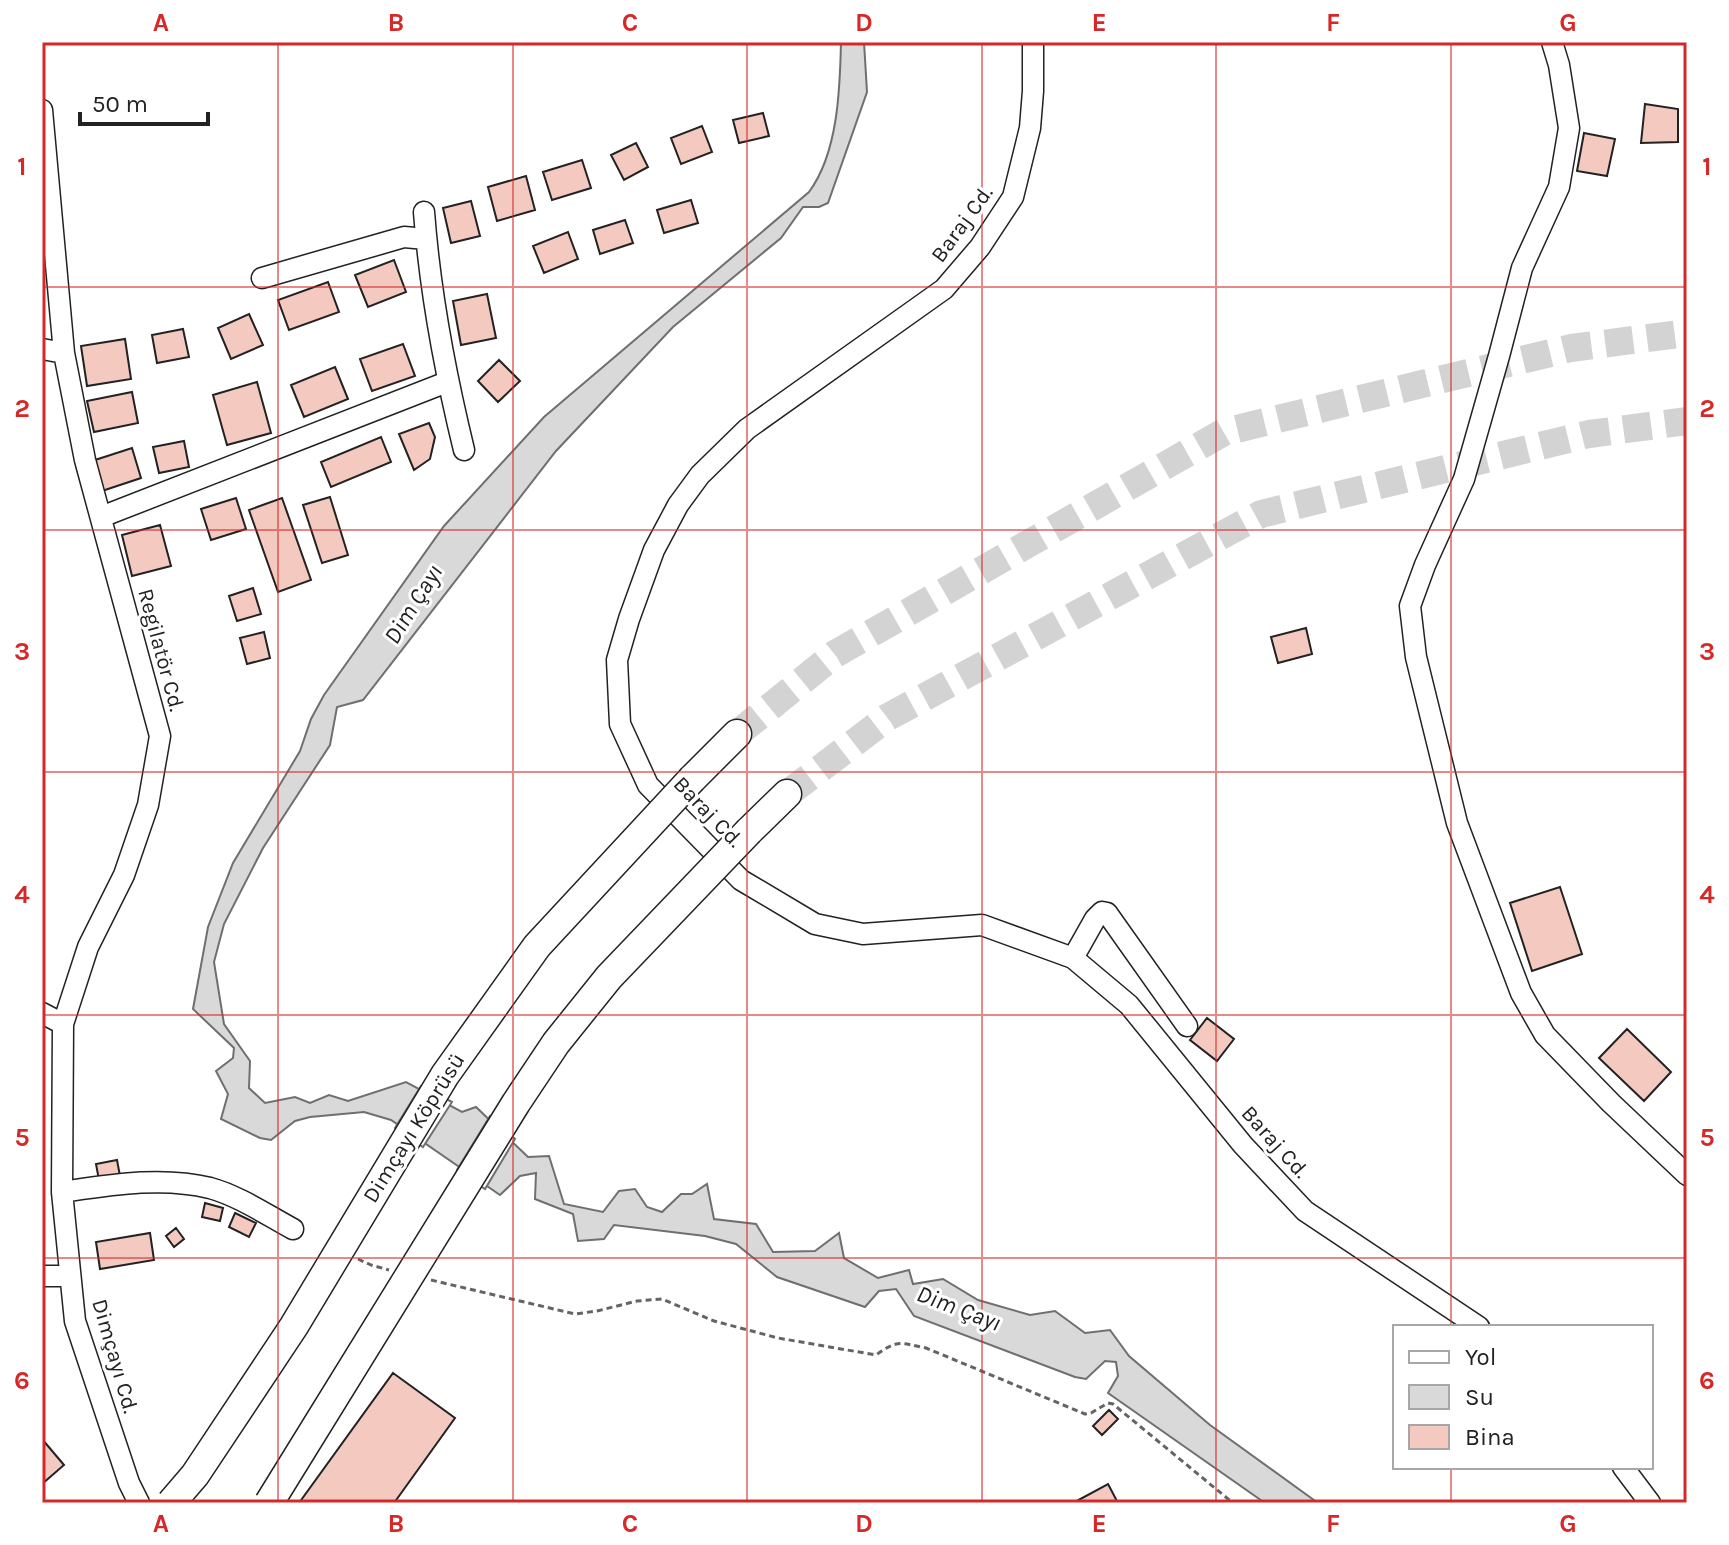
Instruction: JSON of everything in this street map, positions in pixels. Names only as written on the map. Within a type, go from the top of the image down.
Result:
[{"type":"highway","name":"Dimçayı Köprüsü","points":[[171,1503],[195,1475],[294,1326],[445,1075],[537,946],[737,734]]},
{"type":"highway","points":[[269,1503],[556,1043],[609,977],[787,794]]},
{"type":"street","name":"Baraj Cd.","points":[[1033,42],[1030,128],[1013,197],[980,247],[944,289],[747,429],[700,475],[678,505],[654,550],[617,660],[620,724],[648,785],[741,880],[815,924],[863,934],[982,925],[1073,958],[1129,1005],[1243,1145],[1305,1211],[1476,1325]]},
{"type":"street","points":[[1552,42],[1559,65],[1569,128],[1559,187],[1522,268],[1464,479],[1410,606],[1416,657],[1457,823],[1521,993],[1545,1035],[1687,1175]]},
{"type":"street","name":"Regilatör Cd.","points":[[42,110],[64,353],[85,460],[160,736],[148,805],[124,875],[88,947],[63,1024],[62,1192]]},
{"type":"street","points":[[424,212],[447,382],[464,450]]},
{"type":"street","points":[[262,278],[404,237],[426,239]]},
{"type":"street","points":[[42,349],[64,353]]},
{"type":"street","points":[[101,517],[447,382]]},
{"type":"street","points":[[1073,958],[1095,919],[1102,912],[1107,913],[1187,1026]]},
{"type":"street","points":[[42,1013],[63,1024]]},
{"type":"street","points":[[62,1192],[129,1183],[185,1184],[211,1189],[244,1202],[293,1229]]},
{"type":"street","name":"Dimçayı Cd.","points":[[62,1192],[75,1321],[129,1483],[139,1503]]},
{"type":"street","points":[[42,1276],[70,1276]]},
{"type":"street","points":[[1624,1469],[1650,1503]]},
{"type":"path","points":[[358,1259],[398,1272]]},
{"type":"path","points":[[425,1278],[575,1314],[662,1299],[714,1321],[778,1338],[876,1355],[899,1342],[926,1348],[1085,1414],[1108,1403],[1113,1404],[1233,1503]]},
{"type":"water","name":"Dim Çayı","points":[[841,42],[864,42],[867,92],[828,203],[819,207],[803,207],[781,238],[673,327],[556,451],[363,700],[337,707],[330,745],[263,848],[224,924],[214,962],[224,1024],[250,1061],[249,1088],[265,1103],[295,1097],[310,1103],[329,1095],[348,1101],[406,1082],[462,1112],[476,1107],[528,1157],[549,1156],[564,1204],[603,1212],[619,1191],[635,1189],[647,1207],[662,1212],[681,1194],[692,1194],[707,1184],[714,1219],[756,1224],[773,1252],[815,1251],[839,1233],[844,1258],[878,1278],[909,1270],[913,1284],[943,1279],[978,1300],[1030,1315],[1055,1311],[1085,1333],[1110,1330],[1129,1356],[1210,1425],[1318,1503],[1265,1503],[1108,1393],[1118,1376],[1116,1362],[1105,1361],[1086,1379],[1075,1377],[914,1316],[896,1289],[879,1291],[865,1307],[777,1277],[736,1244],[705,1236],[614,1225],[604,1239],[578,1241],[573,1214],[535,1199],[536,1173],[520,1176],[500,1195],[391,1120],[364,1112],[295,1121],[271,1140],[260,1138],[221,1119],[228,1094],[216,1071],[233,1058],[234,1048],[193,1009],[208,927],[233,863],[300,751],[311,719],[324,695],[444,526],[544,417],[809,192],[819,176],[832,140]]},
{"type":"pier","points":[[421,1086],[452,1102],[423,1147],[395,1128]]},
{"type":"pier","points":[[490,1116],[515,1139],[485,1189],[457,1170]]},
{"type":"building","points":[[1645,104],[1678,109],[1678,142],[1641,143]]},
{"type":"building","points":[[763,113],[769,136],[739,143],[733,120]]},
{"type":"building","points":[[702,126],[712,152],[681,164],[671,138]]},
{"type":"building","points":[[1584,133],[1615,139],[1607,176],[1577,171]]},
{"type":"building","points":[[636,143],[648,167],[624,180],[611,155]]},
{"type":"building","points":[[582,160],[591,188],[552,200],[543,172]]},
{"type":"building","points":[[526,176],[535,210],[497,221],[488,187]]},
{"type":"building","points":[[691,200],[698,223],[664,233],[657,210]]},
{"type":"building","points":[[471,201],[480,236],[451,243],[443,208]]},
{"type":"building","points":[[625,220],[633,243],[600,254],[593,230]]},
{"type":"building","points":[[568,232],[578,259],[544,273],[533,246]]},
{"type":"building","points":[[394,260],[406,292],[368,307],[355,275]]},
{"type":"building","points":[[328,282],[339,312],[289,330],[278,300]]},
{"type":"building","points":[[487,294],[496,338],[461,345],[453,301]]},
{"type":"building","points":[[249,314],[263,345],[231,359],[218,328]]},
{"type":"building","points":[[183,329],[189,357],[157,363],[152,335]]},
{"type":"building","points":[[125,339],[131,379],[87,386],[81,346]]},
{"type":"building","points":[[403,344],[415,376],[372,391],[360,359]]},
{"type":"building","points":[[499,360],[520,381],[498,402],[478,381]]},
{"type":"building","points":[[335,367],[348,399],[304,417],[291,385]]},
{"type":"building","points":[[257,382],[271,433],[227,445],[213,395]]},
{"type":"building","points":[[132,392],[138,423],[94,432],[87,401]]},
{"type":"building","points":[[429,423],[435,437],[430,459],[414,470],[399,434]]},
{"type":"building","points":[[381,437],[391,462],[331,487],[321,462]]},
{"type":"building","points":[[184,441],[189,467],[159,473],[153,447]]},
{"type":"building","points":[[132,448],[141,478],[102,491],[92,461]]},
{"type":"building","points":[[330,497],[348,555],[322,563],[303,505]]},
{"type":"building","points":[[236,498],[246,529],[211,540],[201,509]]},
{"type":"building","points":[[282,498],[311,580],[278,592],[249,510]]},
{"type":"building","points":[[160,525],[171,566],[132,576],[122,535]]},
{"type":"building","points":[[253,588],[261,614],[237,621],[229,596]]},
{"type":"building","points":[[1306,628],[1312,654],[1278,663],[1271,637]]},
{"type":"building","points":[[264,632],[270,658],[247,664],[240,638]]},
{"type":"building","points":[[1560,887],[1582,954],[1532,971],[1510,903]]},
{"type":"building","points":[[1207,1018],[1234,1039],[1217,1061],[1190,1040]]},
{"type":"building","points":[[1627,1029],[1671,1072],[1644,1101],[1599,1058]]},
{"type":"building","points":[[117,1160],[120,1176],[99,1180],[96,1164]]},
{"type":"building","points":[[205,1203],[223,1208],[220,1221],[202,1217]]},
{"type":"building","points":[[235,1213],[256,1223],[249,1237],[229,1227]]},
{"type":"building","points":[[176,1228],[184,1239],[174,1247],[166,1236]]},
{"type":"building","points":[[150,1233],[154,1260],[100,1269],[96,1242]]},
{"type":"building","points":[[393,1373],[455,1418],[394,1503],[299,1503]]},
{"type":"building","points":[[1109,1410],[1118,1419],[1102,1435],[1093,1426]]},
{"type":"building","points":[[42,1439],[64,1465],[42,1484]]},
{"type":"building","points":[[1108,1484],[1118,1503],[1073,1503]]},
{"type":"tunnel","points":[[737,734],[835,654],[1224,432],[1571,348],[1687,333]]},
{"type":"tunnel","points":[[787,794],[888,717],[1261,514],[1589,434],[1687,421]]}]
